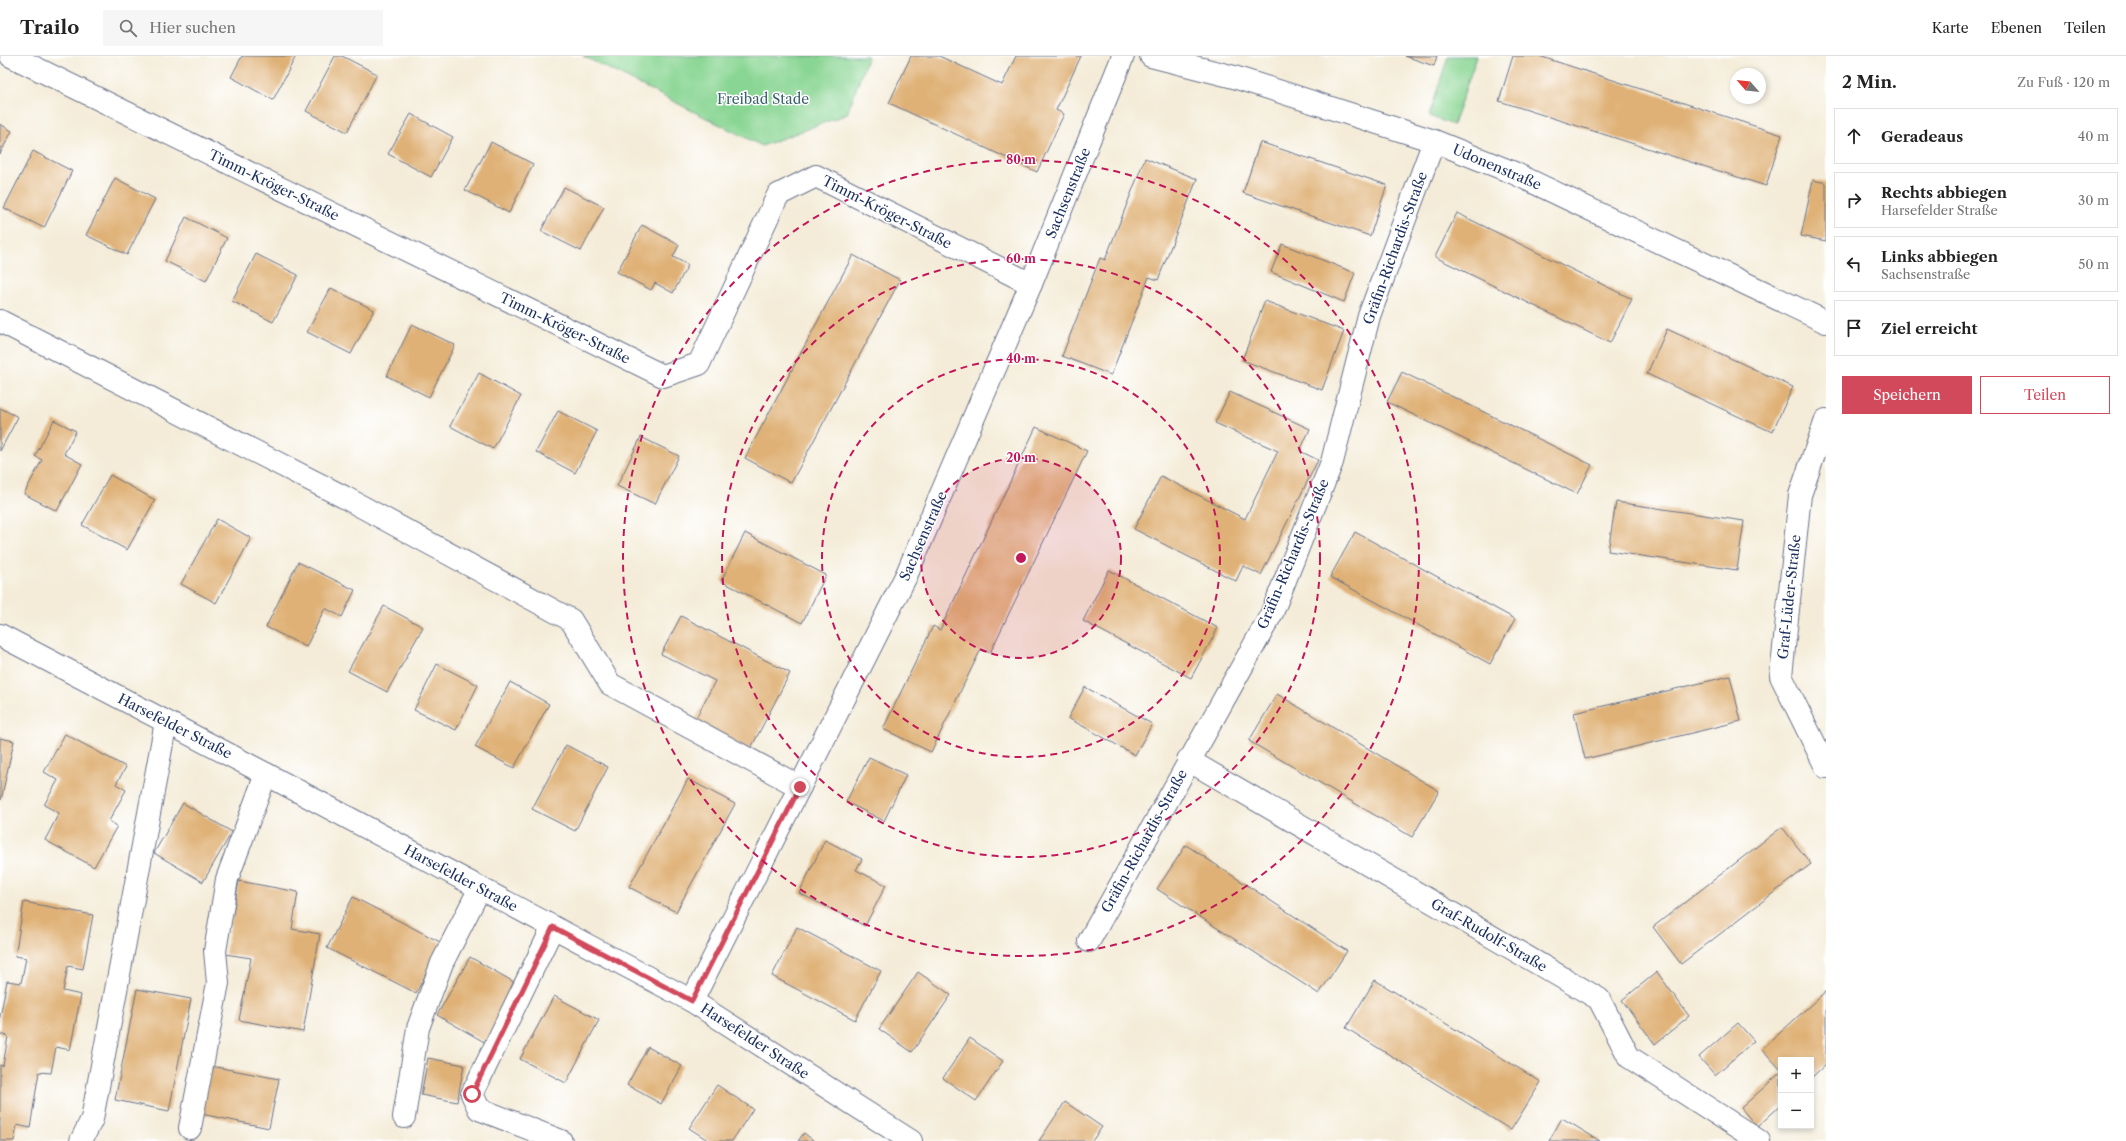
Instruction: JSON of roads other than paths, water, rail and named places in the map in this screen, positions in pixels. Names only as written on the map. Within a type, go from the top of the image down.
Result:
[{"type":"street","name":"Timm-Kröger-Straße","points":[[11,56],[663,376],[699,364],[778,195],[816,176],[1031,284]]},
{"type":"street","name":"Sachsenstraße","points":[[692,1001],[906,576],[1031,284],[1123,56]]},
{"type":"street","name":"Udonenstraße","points":[[1151,56],[1234,77],[1434,140],[1514,173],[1826,322]]},
{"type":"street","name":"Gräfin-Richardis-Straße","points":[[1089,941],[1188,760],[1272,613],[1332,462],[1369,316],[1434,140]]},
{"type":"street","points":[[0,321],[344,497],[571,620],[610,684],[800,787]]},
{"type":"street","name":"Graf-Lüder-Straße","points":[[1826,420],[1800,495],[1781,676],[1826,768]]},
{"type":"street","name":"Harsefelder Straße","points":[[0,635],[266,774],[692,1001],[911,1141]]},
{"type":"street","points":[[82,1141],[92,1118],[166,722]]},
{"type":"street","name":"Graf-Rudolf-Straße","points":[[1188,760],[1599,999],[1629,1057],[1760,1141]]},
{"type":"street","points":[[190,1128],[218,982],[216,951],[227,879],[266,774]]},
{"type":"street","points":[[404,1117],[418,1028],[442,963],[480,888]]},
{"type":"street","points":[[553,927],[472,1094],[479,1109],[561,1141]]},
{"type":"park label","name":"Freibad Stade","points":[[763,99]]}]
